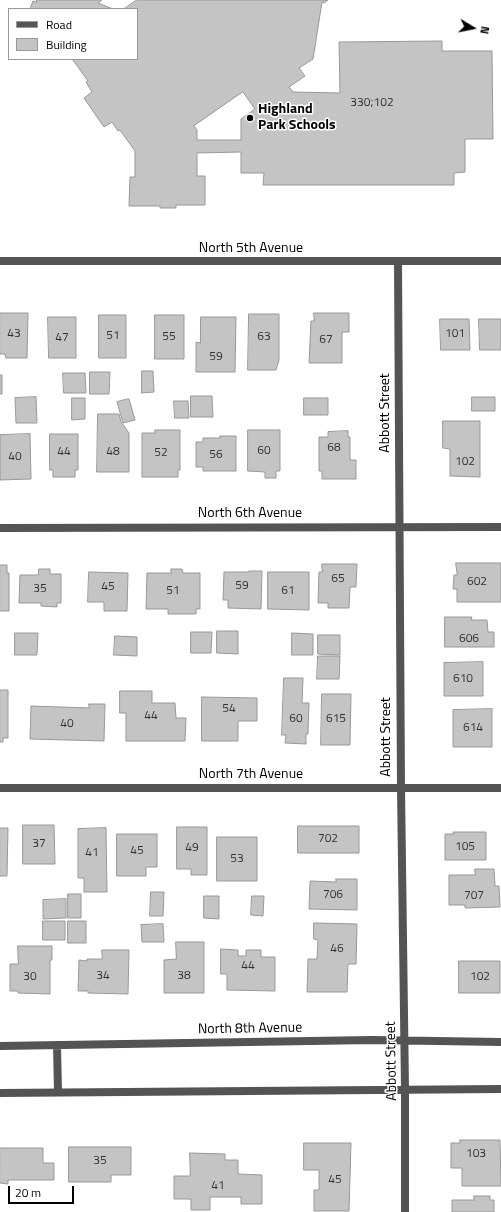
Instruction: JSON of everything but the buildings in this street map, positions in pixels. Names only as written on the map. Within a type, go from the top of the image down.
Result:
[{"type":"street","name":"North 5th Avenue","points":[[0,261],[501,261]]},
{"type":"street","name":"Abbott Street","points":[[398,262],[401,788],[405,1041],[405,1212]]},
{"type":"street","name":"North 6th Avenue","points":[[0,528],[501,527]]},
{"type":"street","name":"North 7th Avenue","points":[[0,788],[501,788]]},
{"type":"street","name":"North 8th Avenue","points":[[0,1046],[405,1041],[501,1042]]},
{"type":"street","points":[[57,1045],[58,1092]]},
{"type":"street","points":[[0,1093],[405,1089],[501,1090]]},
{"type":"place","name":"Highland Park Schools","points":[[250,118]]}]
